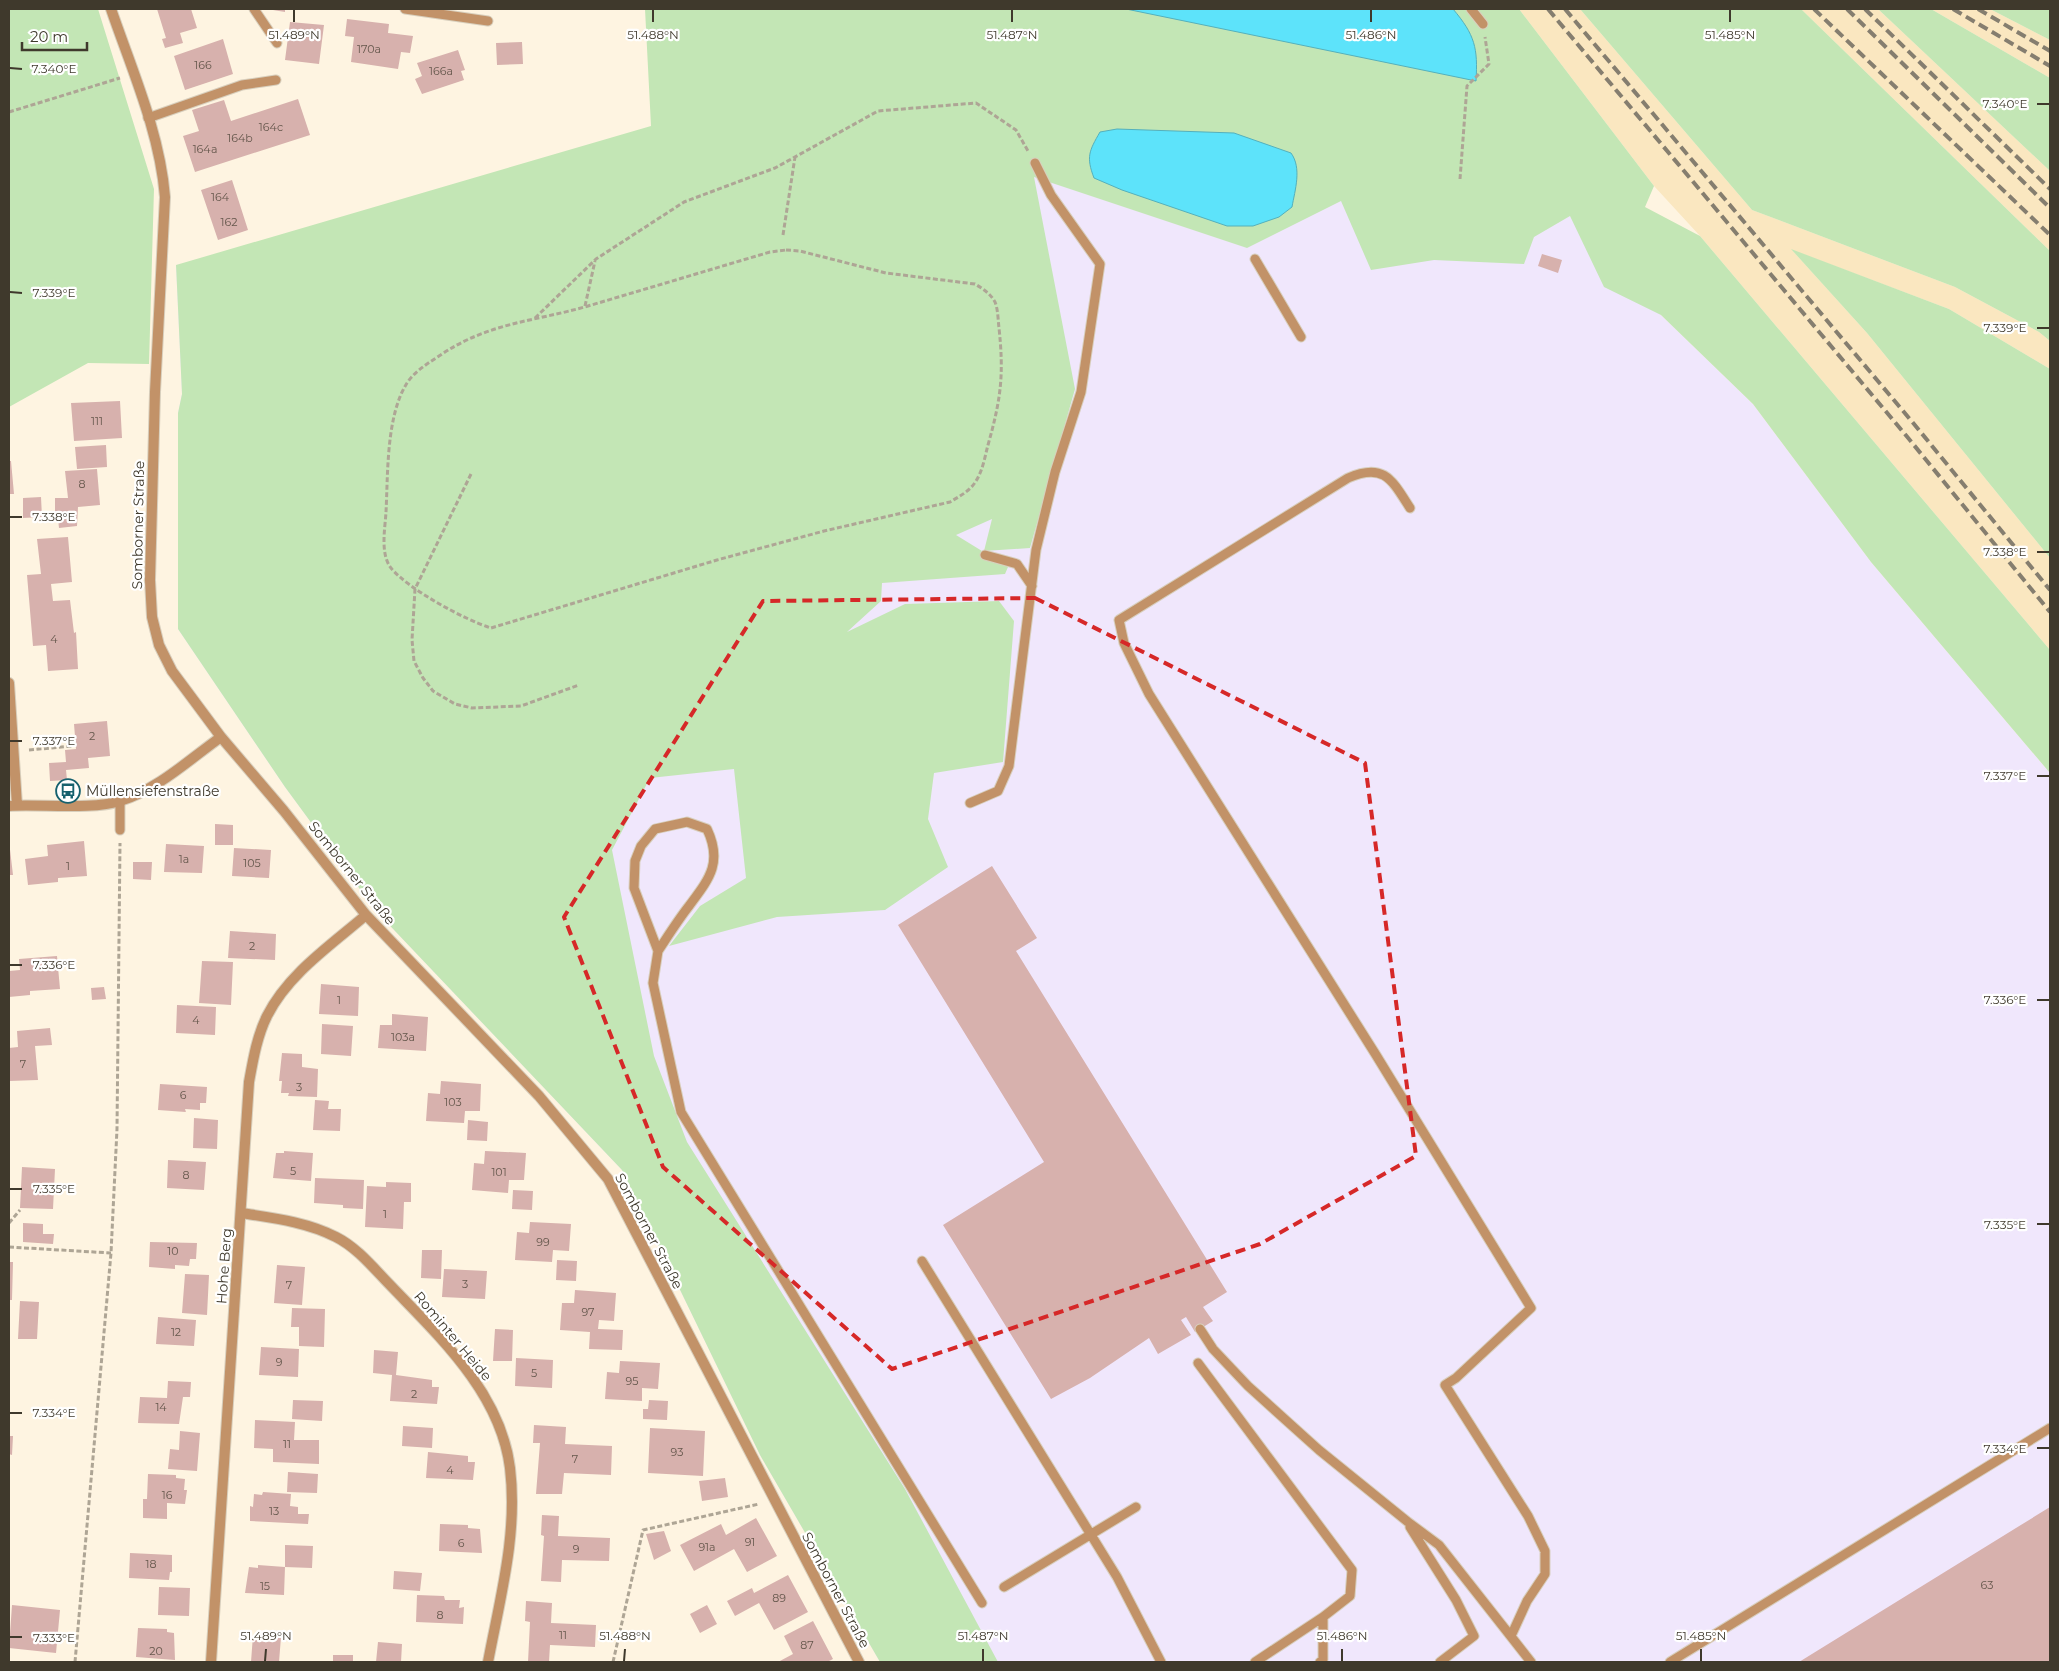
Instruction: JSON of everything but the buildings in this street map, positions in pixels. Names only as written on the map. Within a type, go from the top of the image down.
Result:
[{"type":"street","name":"Somborner Straße","points":[[111,9],[148,118],[163,176],[165,198],[155,392],[150,580],[152,617],[159,645],[172,671],[220,737],[284,811],[366,915],[539,1096],[608,1179],[773,1500],[859,1662]]},
{"type":"street","points":[[9,683],[13,751],[13,805],[120,802],[145,791],[220,737]]},
{"type":"street","name":"Hohe Berg","points":[[211,1662],[249,1082],[255,1048],[267,1016],[289,982],[366,915]]},
{"type":"street","name":"Rominter Heide","points":[[241,1213],[297,1223],[337,1237],[362,1256],[429,1325],[484,1394],[500,1428],[510,1466],[513,1504],[510,1549],[488,1662]]},
{"type":"lane","points":[[254,9],[277,43]]},
{"type":"lane","points":[[405,9],[488,21]]},
{"type":"lane","points":[[1471,9],[1483,24]]},
{"type":"lane","points":[[148,118],[242,85],[276,80]]},
{"type":"lane","points":[[970,803],[998,791],[1009,766],[1036,550],[1053,480],[1081,392],[1100,264],[1051,195],[1035,163]]},
{"type":"lane","points":[[1255,259],[1301,336]]},
{"type":"lane","points":[[1410,508],[1393,482],[1378,472],[1364,470],[1348,478],[1120,620],[1124,643],[1149,694],[1381,1064],[1531,1308],[1456,1378],[1445,1385],[1528,1516],[1545,1550],[1545,1574],[1522,1609],[1511,1636]]},
{"type":"lane","points":[[985,555],[1017,564],[1032,586]]},
{"type":"lane","points":[[120,802],[120,830]]},
{"type":"lane","points":[[658,951],[634,888],[635,861],[641,846],[655,829],[687,822],[707,829],[713,841],[715,860],[706,884],[658,951],[653,983],[681,1112],[982,1603]]},
{"type":"lane","points":[[922,1261],[1117,1577],[1161,1662]]},
{"type":"lane","points":[[1200,1329],[1213,1349],[1248,1386],[1319,1450],[1439,1545],[1531,1662]]},
{"type":"lane","points":[[1198,1364],[1352,1570],[1350,1596],[1323,1617],[1255,1662]]},
{"type":"lane","points":[[1670,1662],[2050,1428]]},
{"type":"lane","points":[[1004,1588],[1136,1507]]},
{"type":"lane","points":[[1408,1522],[1456,1600],[1474,1636],[1440,1662]]},
{"type":"lane","points":[[1320,1662],[1323,1660],[1323,1617]]},
{"type":"path","points":[[1460,179],[1467,86],[1489,64],[1483,24]]},
{"type":"path","points":[[9,112],[104,84]]},
{"type":"path","points":[[535,318],[596,259],[684,202],[775,168],[878,111],[976,103],[1016,130],[1035,163]]},
{"type":"path","points":[[784,235],[795,157]]},
{"type":"path","points":[[786,250],[800,251],[886,273],[975,284],[987,291],[995,302],[1002,354],[1000,403],[977,480],[966,492],[950,502],[824,531],[718,560],[503,626],[491,628],[479,624],[416,589],[390,567],[384,542],[391,438],[398,399],[408,382],[422,367],[455,345],[491,328],[585,306],[770,252],[786,250]]},
{"type":"path","points":[[585,306],[596,259]]},
{"type":"path","points":[[471,474],[416,589],[412,640],[414,661],[422,678],[433,691],[447,700],[472,708],[521,706],[579,685]]},
{"type":"path","points":[[13,751],[73,746]]},
{"type":"path","points":[[75,1662],[111,1253],[117,1129],[120,850]]},
{"type":"path","points":[[9,1223],[20,1210]]},
{"type":"path","points":[[9,1247],[111,1253]]},
{"type":"path","points":[[613,1662],[643,1530],[773,1500]]},
{"type":"highlighted area","points":[[1035,598],[1365,763],[1416,1156],[1260,1244],[892,1369],[663,1167],[564,917],[763,601]]},
{"type":"shaded area","points":[[1519,9],[1580,9],[1752,210],[1955,287],[2039,332],[2050,341],[2050,369],[1949,309],[1792,250],[1867,333],[2050,558],[2050,650],[1700,236],[1654,186]]},
{"type":"shaded area","points":[[1801,9],[1878,9],[2050,171],[2050,251]]},
{"type":"shaded area","points":[[1931,9],[1990,9],[2050,40],[2050,78]]},
{"type":"shaded area","points":[[1565,79],[1625,268],[1661,315],[1753,404],[1871,562],[2050,773],[2050,1662],[880,1662],[760,1455],[622,1170],[376,911],[285,787],[178,629],[178,413],[182,394],[176,265]]},
{"type":"green space","points":[[9,9],[98,9],[154,189],[149,364],[88,363],[9,407]]},
{"type":"green space","points":[[645,9],[1519,9],[1654,186],[1645,207],[1700,236],[2050,650],[2050,773],[1871,562],[1753,404],[1661,315],[1604,287],[1570,216],[1534,237],[1524,264],[1434,260],[1371,270],[1341,201],[1247,248],[1034,177],[1075,389],[1030,548],[984,551],[992,519],[956,535],[1008,567],[1005,574],[882,583],[881,601],[847,632],[905,604],[999,601],[1014,621],[1003,762],[934,773],[928,819],[948,867],[885,910],[777,917],[669,946],[700,906],[746,878],[734,769],[650,778],[612,850],[654,1056],[687,1142],[905,1489],[998,1662],[880,1662],[760,1455],[622,1170],[376,911],[285,787],[178,629],[178,413],[182,394],[176,265],[651,126]]},
{"type":"green space","points":[[1580,9],[1801,9],[2050,251],[2050,341],[2039,332],[1955,287],[1752,210]]},
{"type":"green space","points":[[1878,9],[1931,9],[2050,78],[2050,171]]},
{"type":"green space","points":[[1990,9],[2050,9],[2050,40]]},
{"type":"green space","points":[[1791,249],[1949,309],[2050,369],[2050,558],[1867,333]]},
{"type":"water","points":[[1126,9],[1453,9],[1474,42],[1476,81]]},
{"type":"water","points":[[1117,129],[1234,133],[1291,153],[1297,172],[1292,207],[1279,217],[1253,226],[1227,226],[1122,190],[1094,178],[1089,159],[1093,144],[1100,132]]},
{"type":"railway","points":[[1548,9],[1909,439],[2050,612]]},
{"type":"railway","points":[[1565,9],[1914,424],[2050,590]]},
{"type":"railway","points":[[1814,9],[2050,235]]},
{"type":"railway","points":[[1847,9],[2050,208]]},
{"type":"railway","points":[[1865,9],[2050,189]]},
{"type":"railway","points":[[1953,9],[2050,66]]},
{"type":"railway","points":[[1978,9],[2050,51]]},
{"type":"place","name":"Müllensiefenstraße","points":[[68,791]]}]
